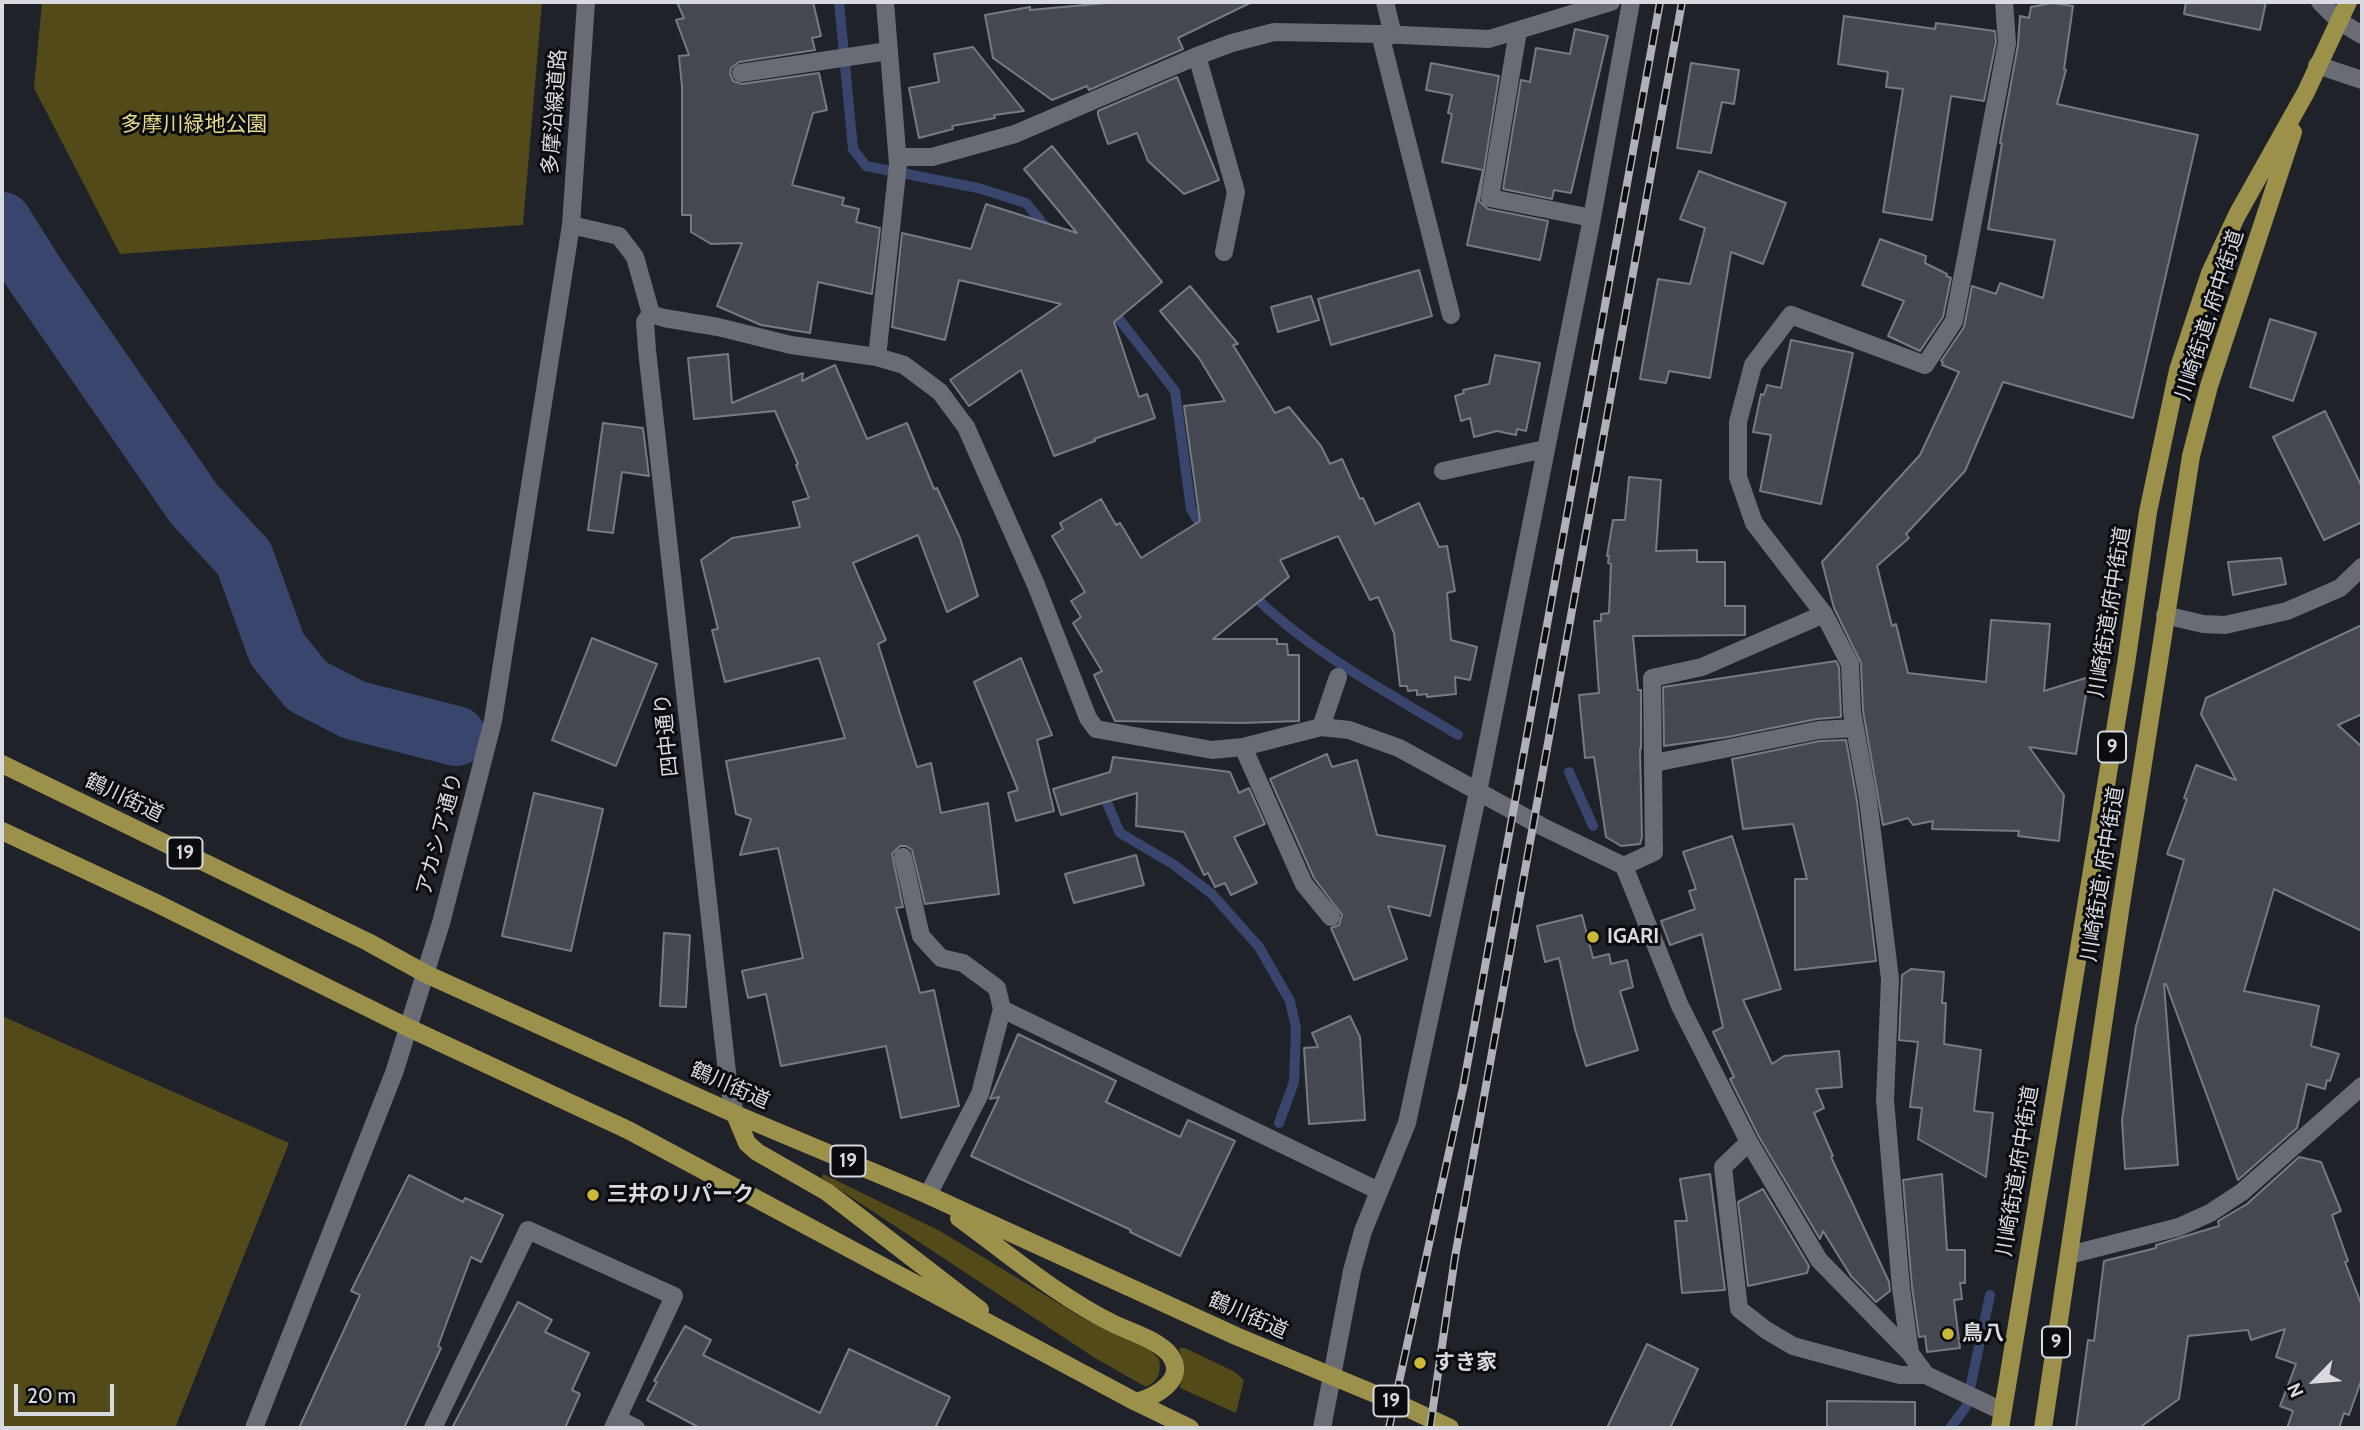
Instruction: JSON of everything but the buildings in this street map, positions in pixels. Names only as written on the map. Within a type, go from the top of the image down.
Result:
[{"type":"main road","name":"川崎街道;府中街道","points":[[2001,1420],[2126,664],[2148,512],[2178,370],[2210,273],[2237,215],[2306,92],[2348,2]]},
{"type":"main road","name":"川崎街道; 府中街道","points":[[2043,1428],[2191,456],[2209,386],[2306,92]]},
{"type":"main road","name":"鶴川街道","points":[[2,764],[368,942],[426,974],[735,1114],[928,1195],[1236,1336],[1450,1428]]},
{"type":"main road","name":"19","points":[[2,831],[156,903],[409,1028],[628,1130],[1021,1342],[1190,1428]]},
{"type":"main road","name":"19","points":[[735,1114],[747,1143],[757,1152],[827,1192],[1021,1342]]},
{"type":"main road","name":"19","points":[[928,1195],[1091,1313],[1163,1349],[1173,1362],[1171,1381],[1153,1397],[1136,1402]]},
{"type":"street","name":"多摩沿線道路","points":[[571,225],[586,2]]},
{"type":"street","points":[[877,357],[897,167],[885,2]]},
{"type":"street","points":[[1385,2],[1387,34],[1451,315]]},
{"type":"street","points":[[897,167],[1015,134],[1197,56],[1274,32],[1489,39],[1611,2]]},
{"type":"street","points":[[1322,1428],[1352,1271],[1379,1191],[1407,1123],[1478,792],[1592,218],[1630,2]]},
{"type":"street","points":[[1910,1353],[1901,1288],[1885,1100],[1890,979],[1868,799],[1855,728],[1850,664],[1824,614],[1754,523],[1738,477],[1738,422],[1753,365],[1791,315],[1925,365],[1954,321],[2007,43],[2004,2]]},
{"type":"street","points":[[2320,2],[2339,21],[2362,35]]},
{"type":"street","points":[[1518,31],[1490,198],[1592,218]]},
{"type":"street","points":[[741,73],[888,51]]},
{"type":"street","points":[[1197,56],[1236,192],[1224,252]]},
{"type":"street","points":[[2317,65],[2362,80]]},
{"type":"street","points":[[571,225],[619,236],[635,257],[651,314],[791,345],[877,357],[904,365],[940,392],[966,427],[1036,585],[1088,718],[1096,729],[1212,750],[1243,747],[1321,727],[1349,730],[1399,748],[1478,792],[1624,866],[1681,1006],[1749,1142],[1819,1260],[1910,1353],[1926,1375],[1974,1399],[2001,1420]]},
{"type":"street","name":"アカシア通り","points":[[254,1428],[394,1073],[457,866],[493,721],[571,225]]},
{"type":"street","name":"四中通り","points":[[651,314],[645,322],[647,350],[728,1081],[735,1114]]},
{"type":"street","points":[[1443,471],[1545,449]]},
{"type":"street","points":[[2165,615],[2203,624],[2225,625],[2287,611],[2340,588],[2362,567]]},
{"type":"street","points":[[1624,866],[1654,852],[1652,678],[1702,667],[1824,614]]},
{"type":"street","points":[[1321,727],[1338,677]]},
{"type":"street","points":[[1654,763],[1819,730],[1855,728]]},
{"type":"street","points":[[1243,747],[1304,884],[1331,917]]},
{"type":"street","points":[[903,857],[921,936],[941,958],[963,963],[997,988],[1002,1009],[980,1094],[928,1195]]},
{"type":"street","points":[[1002,1009],[1379,1191]]},
{"type":"street","points":[[2069,1255],[2168,1230],[2210,1213],[2242,1192],[2362,1086]]},
{"type":"street","points":[[1749,1142],[1723,1167],[1739,1309],[1766,1331],[1793,1346],[1900,1375],[1926,1375]]},
{"type":"street","points":[[433,1428],[528,1230],[674,1296],[616,1424],[636,1428]]},
{"type":"green space","name":"多摩川緑地公園","points":[[42,2],[542,2],[523,225],[120,254],[34,88]]},
{"type":"green space","points":[[2,1016],[289,1143],[175,1428],[2,1428]]},
{"type":"green space","points":[[823,1174],[940,1231],[1086,1320],[1148,1348],[1159,1359],[1160,1368],[1156,1379],[1146,1387],[1095,1358],[822,1178]]},
{"type":"green space","points":[[1179,1348],[1185,1348],[1235,1372],[1244,1380],[1236,1413],[1180,1388],[1183,1364]]},
{"type":"waterway","points":[[839,2],[853,149],[866,166],[978,188],[1026,203],[1048,230]]},
{"type":"waterway","points":[[2,222],[34,273],[194,504],[244,558],[277,649],[307,686],[354,710],[456,736]]},
{"type":"waterway","points":[[1112,310],[1175,391],[1191,509],[1204,531]]},
{"type":"waterway","points":[[1251,593],[1274,615],[1324,653],[1458,735]]},
{"type":"waterway","points":[[1569,772],[1593,826]]},
{"type":"waterway","points":[[1108,805],[1120,833],[1173,864],[1212,894],[1259,947],[1290,1001],[1296,1028],[1294,1082],[1279,1123]]},
{"type":"waterway","points":[[1950,1428],[1966,1407],[1990,1295]]},
{"type":"railway","points":[[1389,1428],[1463,1088],[1660,2]]},
{"type":"railway","points":[[1430,1428],[1455,1257],[1682,2]]},
{"type":"place","name":"IGARI","points":[[1593,937]]},
{"type":"place","name":"三井のリパーク","points":[[593,1195]]},
{"type":"place","name":"鳥八","points":[[1948,1334]]},
{"type":"place","name":"すき家","points":[[1420,1363]]}]
